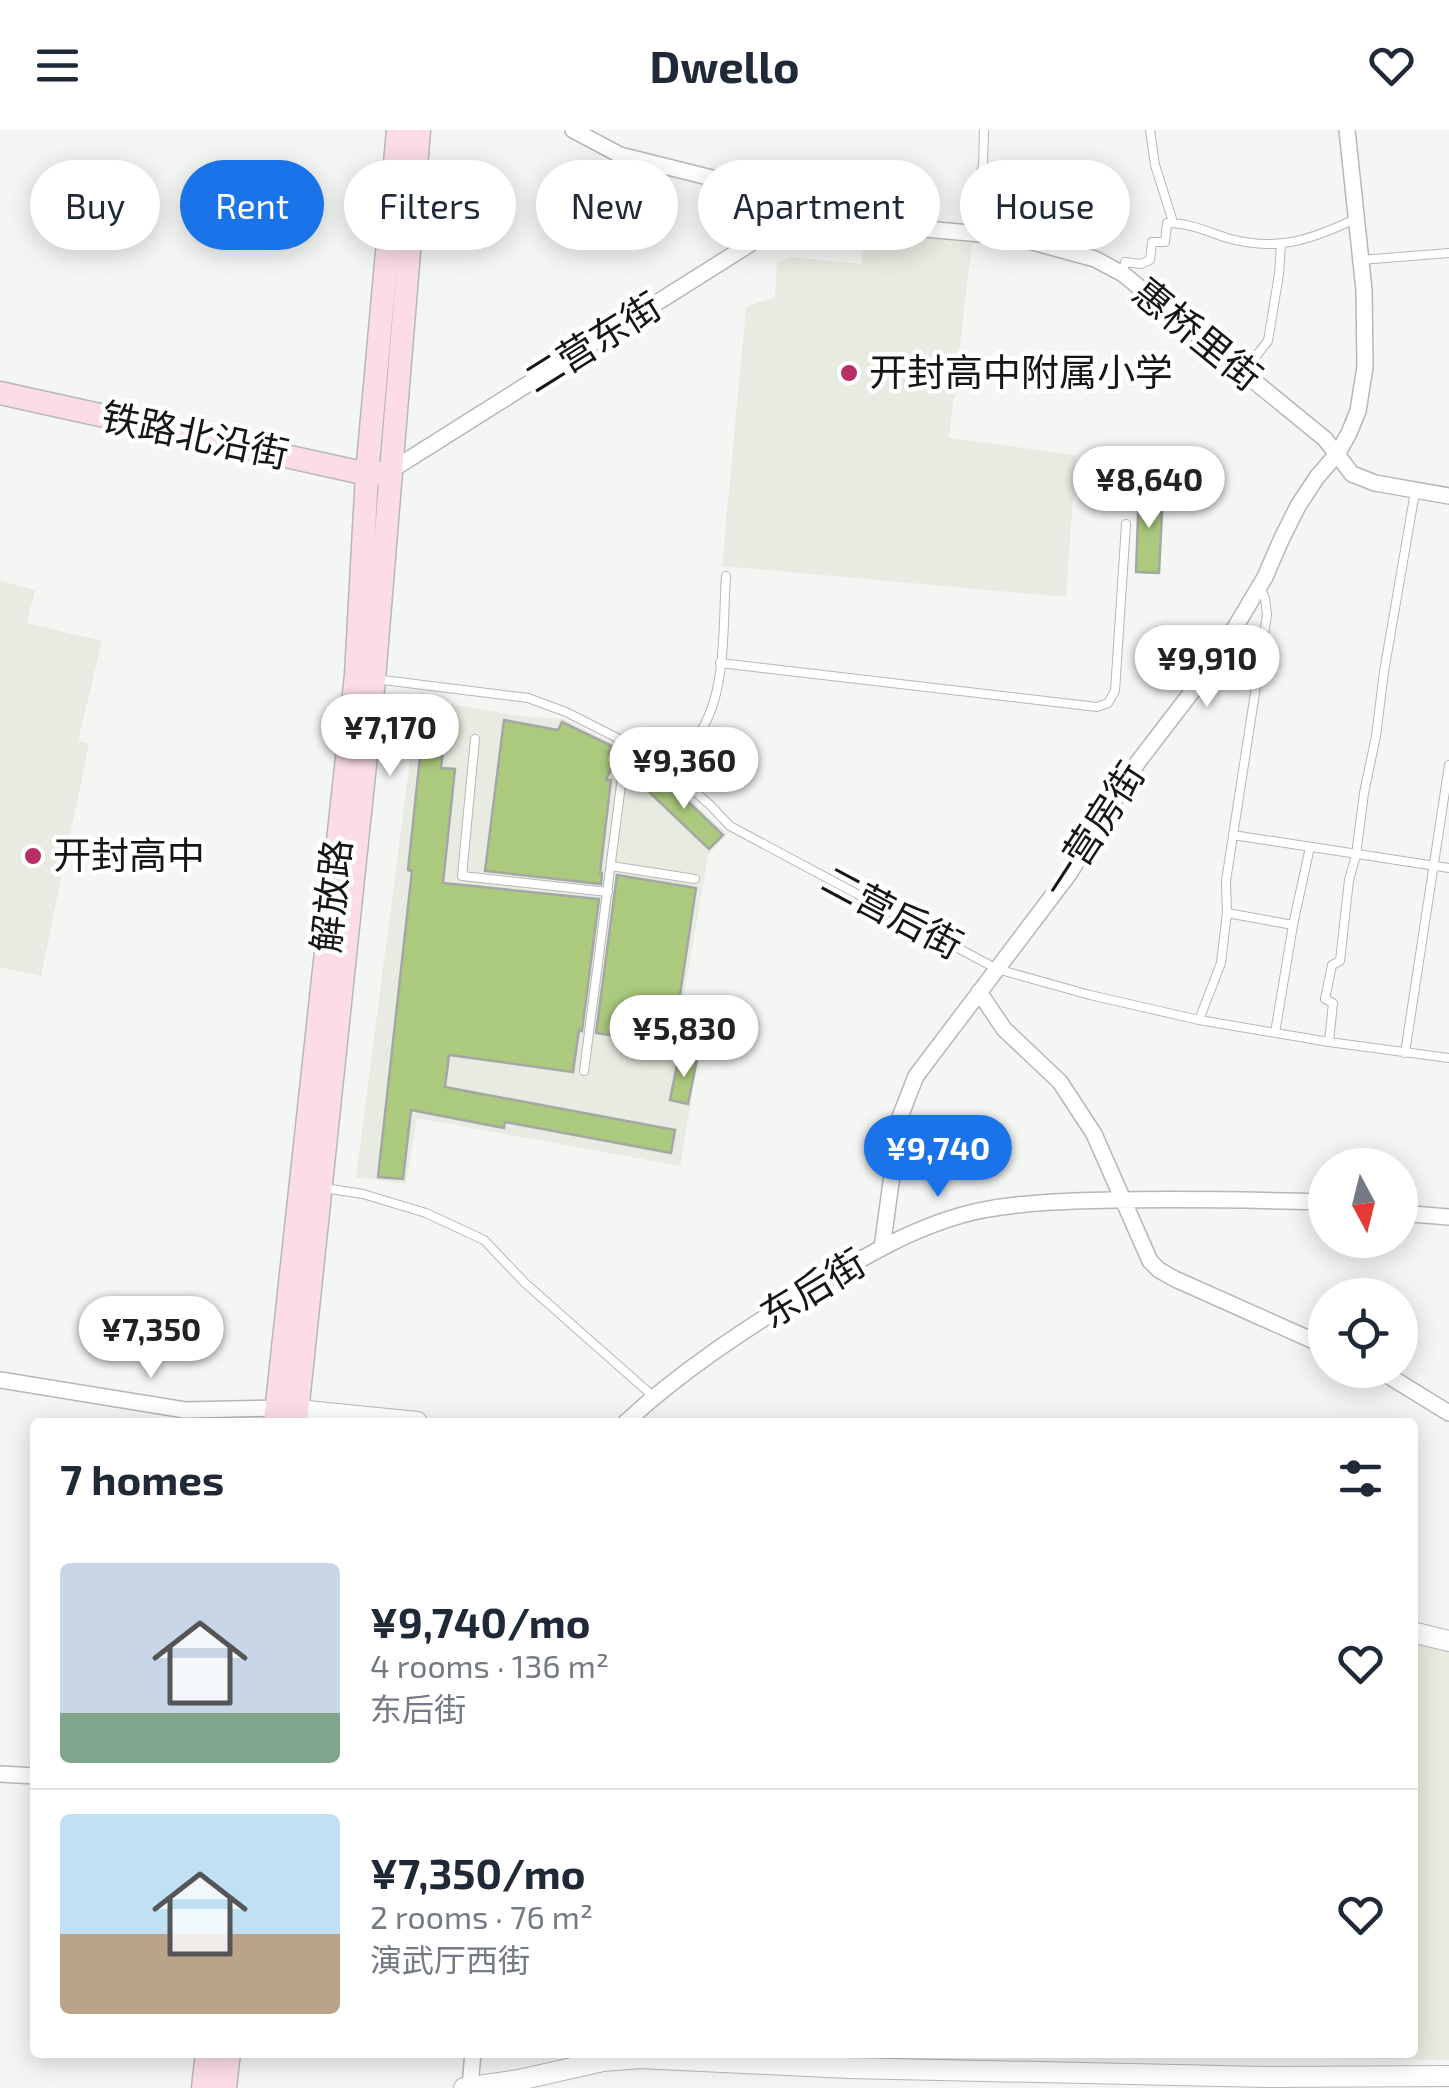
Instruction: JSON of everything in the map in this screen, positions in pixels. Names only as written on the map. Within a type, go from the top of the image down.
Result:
[{"type":"main road","name":"解放路","points":[[286,1416],[320,1188],[374,678],[378,472],[398,130]]},
{"type":"main road","name":"解放路","points":[[286,1416],[356,674],[419,130]]},
{"type":"main road","name":"铁路北沿街","points":[[0,393],[378,472]]},
{"type":"main road","points":[[203,2088],[206,2058]]},
{"type":"main road","points":[[225,2088],[228,2058]]},
{"type":"street","name":"惠桥里街","points":[[573,130],[620,155],[698,174]]},
{"type":"street","name":"一营房街","points":[[882,1248],[900,1117],[916,1076],[1069,874],[1138,762],[1214,663],[1260,586],[1298,506],[1349,434],[1358,410],[1365,367],[1364,290],[1348,130]]},
{"type":"street","name":"二营东街","points":[[378,472],[740,250]]},
{"type":"street","name":"惠桥里街","points":[[1067,250],[1124,274],[1325,438],[1352,474],[1415,492],[1449,496]]},
{"type":"street","points":[[979,992],[1004,1029],[1060,1082],[1094,1134],[1150,1262],[1159,1270],[1308,1339]]},
{"type":"street","name":"东后街","points":[[630,1418],[738,1334],[882,1248],[934,1225],[982,1210],[1074,1201],[1168,1198],[1308,1202]]},
{"type":"street","points":[[1418,1214],[1449,1216]]},
{"type":"street","points":[[0,1380],[185,1410],[330,1418]]},
{"type":"street","points":[[1408,1388],[1449,1413]]},
{"type":"street","points":[[1418,1633],[1449,1640]]},
{"type":"street","points":[[0,1774],[30,1776]]},
{"type":"street","points":[[472,2058],[467,2088],[603,2061],[640,2058],[850,2068],[1266,2077],[1449,2076]]},
{"type":"lane","points":[[983,160],[984,130]]},
{"type":"lane","points":[[1150,130],[1155,165],[1174,222]]},
{"type":"lane","points":[[1124,274],[1125,262],[1141,264],[1150,260],[1152,242],[1164,242],[1166,223],[1238,241],[1281,245],[1316,237],[1355,219]]},
{"type":"lane","points":[[1242,372],[1268,342],[1281,245]]},
{"type":"lane","points":[[1361,260],[1449,253]]},
{"type":"lane","points":[[1329,1042],[1333,1003],[1325,999],[1332,965],[1340,961],[1349,880],[1415,492]]},
{"type":"lane","points":[[720,662],[1097,707],[1108,703],[1115,691],[1126,524]]},
{"type":"lane","points":[[671,774],[714,703],[726,576]]},
{"type":"lane","points":[[1200,1020],[1221,963],[1226,881],[1267,615],[1260,586]]},
{"type":"lane","name":"二营后街","points":[[374,678],[528,698],[566,712],[653,756],[730,826],[998,969],[1200,1020],[1449,1058]]},
{"type":"lane","points":[[475,739],[462,876],[608,892]]},
{"type":"lane","points":[[584,1071],[622,776],[631,745]]},
{"type":"lane","points":[[1405,1052],[1449,766]]},
{"type":"lane","points":[[1234,836],[1449,868]]},
{"type":"lane","points":[[1275,1033],[1310,847]]},
{"type":"lane","points":[[611,866],[695,879]]},
{"type":"lane","points":[[1227,913],[1293,924]]},
{"type":"lane","points":[[320,1188],[364,1194],[426,1213],[484,1240],[525,1284],[654,1396]]},
{"type":"shaded area","name":"开封高中附属小学","points":[[940,239],[960,242],[960,250],[971,250],[949,438],[1076,455],[1066,597],[722,566],[746,307],[775,297],[777,262],[790,257],[861,264],[863,250],[940,250]]},
{"type":"shaded area","name":"开封高中","points":[[0,581],[35,590],[27,623],[102,641],[78,741],[89,744],[41,976],[0,967]]},
{"type":"shaded area","points":[[418,699],[563,719],[649,761],[727,834],[708,855],[682,1007],[696,1009],[689,1052],[699,1054],[680,1166],[417,1118],[406,1184],[356,1177]]},
{"type":"shaded area","points":[[1418,1641],[1449,1649],[1449,2060],[1313,2058],[1418,2058]]},
{"type":"building","points":[[1139,489],[1163,490],[1159,573],[1136,572]]},
{"type":"building","points":[[425,710],[447,712],[441,768],[455,769],[443,883],[599,899],[573,1072],[449,1055],[445,1087],[675,1130],[671,1153],[505,1122],[504,1128],[411,1110],[403,1179],[378,1177],[412,871],[408,870]]},
{"type":"building","points":[[504,720],[558,730],[562,722],[612,746],[608,753],[617,757],[606,780],[611,780],[601,884],[485,871]]},
{"type":"building","points":[[660,775],[723,835],[709,849],[646,789]]},
{"type":"building","points":[[617,875],[696,888],[678,1008],[694,1010],[689,1046],[596,1033]]},
{"type":"building","points":[[679,1055],[697,1059],[688,1104],[670,1100]]},
{"type":"place","name":"开封高中附属小学","points":[[849,373]]},
{"type":"place","name":"开封高中","points":[[33,856]]}]
